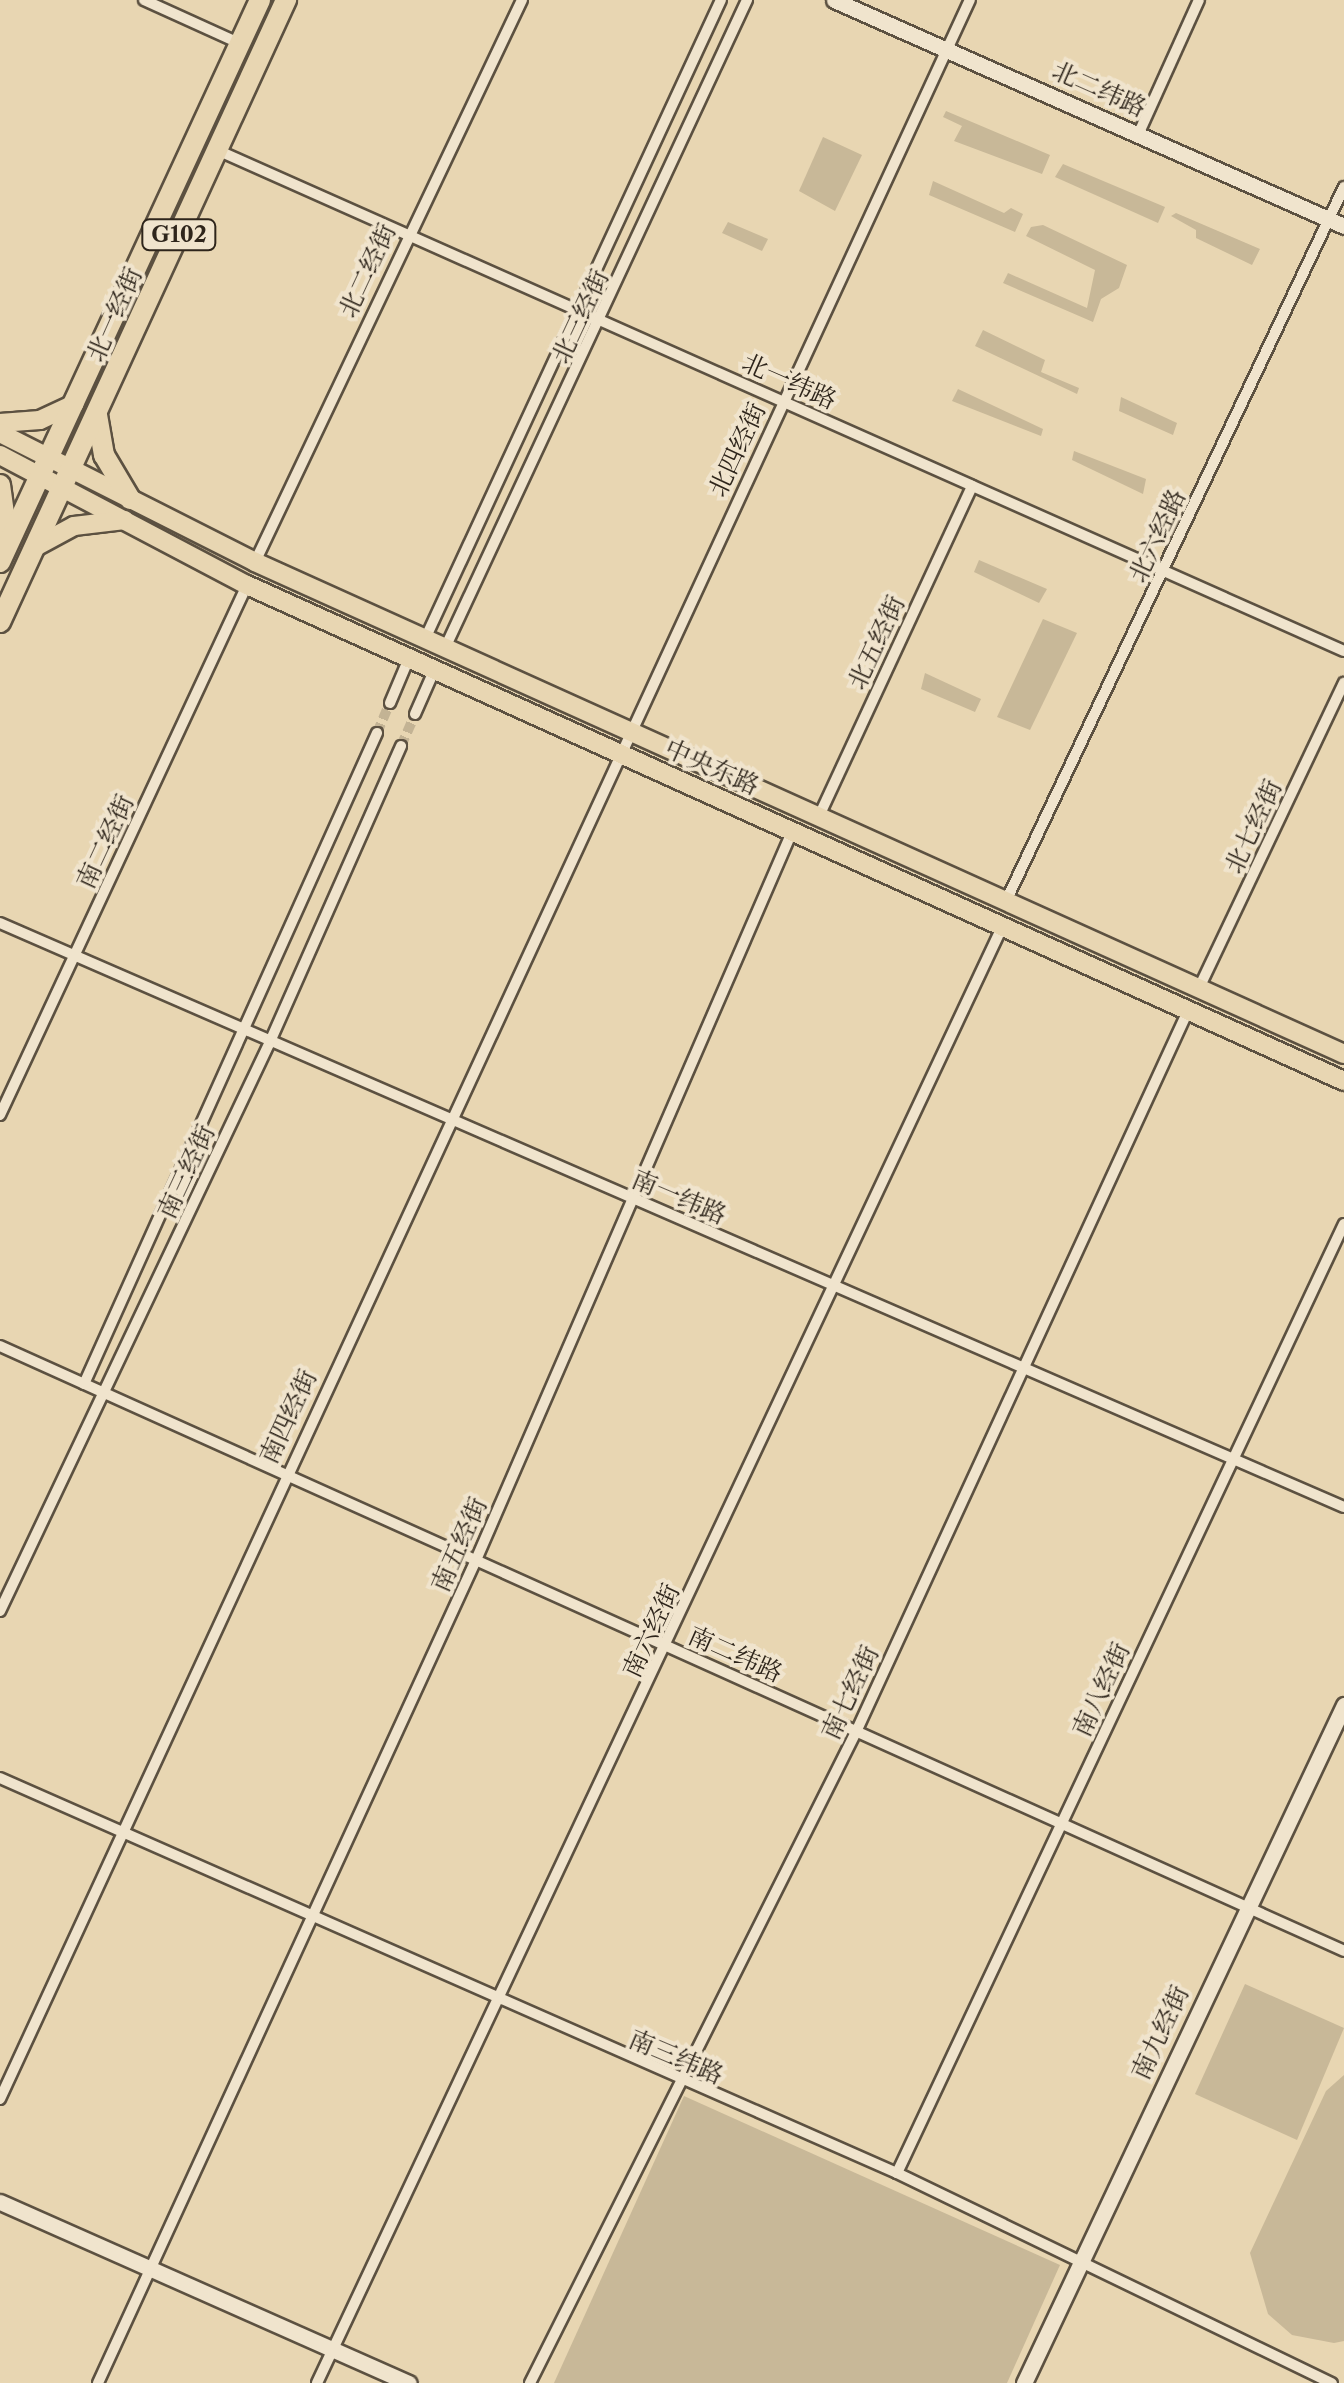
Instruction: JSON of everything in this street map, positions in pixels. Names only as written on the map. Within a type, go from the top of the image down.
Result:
[{"type":"highway","name":"北一经街","points":[[46,466],[260,0]]},
{"type":"highway","name":"北一经街","points":[[68,479],[286,0]]},
{"type":"highway","points":[[96,415],[104,455],[127,510]]},
{"type":"highway","name":"G102","points":[[4,555],[46,466]]},
{"type":"highway","name":"G102","points":[[0,622],[68,479]]},
{"type":"highway","points":[[0,485],[4,555]]},
{"type":"main road","points":[[0,423],[40,420],[75,404]]},
{"type":"main road","points":[[0,433],[46,466]]},
{"type":"main road","points":[[0,455],[46,466]]},
{"type":"main road","name":"中央东路","points":[[46,466],[127,510],[247,586],[1344,1081]]},
{"type":"main road","points":[[37,546],[74,526],[127,510]]},
{"type":"main road","name":"中央东路","points":[[127,510],[255,562],[1344,1054]]},
{"type":"street","points":[[144,0],[240,44]]},
{"type":"street","name":"北二经街","points":[[255,562],[522,0]]},
{"type":"street","points":[[425,639],[721,0]]},
{"type":"street","name":"北三经街","points":[[445,648],[602,321],[747,0]]},
{"type":"street","name":"北二纬路","points":[[834,0],[1337,223]]},
{"type":"street","name":"北四经街","points":[[617,752],[970,0]]},
{"type":"street","points":[[1138,135],[1198,0]]},
{"type":"street","name":"北一纬路","points":[[217,150],[1344,651]]},
{"type":"street","name":"北六经路","points":[[1006,901],[1337,223],[1344,187]]},
{"type":"street","name":"北五经街","points":[[818,816],[972,486]]},
{"type":"street","name":"南二经街","points":[[0,1115],[247,586]]},
{"type":"street","points":[[390,703],[409,658]]},
{"type":"street","points":[[415,714],[434,671]]},
{"type":"street","name":"北七经街","points":[[1199,988],[1344,683]]},
{"type":"street","points":[[84,1384],[246,1034],[376,733]]},
{"type":"street","name":"南三经街","points":[[0,1611],[268,1044],[401,746]]},
{"type":"street","name":"南四经街","points":[[0,2098],[617,752]]},
{"type":"street","name":"南五经街","points":[[98,2383],[476,1560],[792,832]]},
{"type":"street","name":"南一纬路","points":[[0,923],[268,1044],[1344,1508]]},
{"type":"street","name":"南六经街","points":[[317,2383],[500,2003],[1002,926]]},
{"type":"street","name":"南七经街","points":[[530,2383],[676,2080],[856,1732],[1188,1010]]},
{"type":"street","name":"南八经街","points":[[897,2173],[1344,1224]]},
{"type":"street","name":"南二纬路","points":[[0,1346],[1344,1951]]},
{"type":"street","name":"南九经街","points":[[1024,2383],[1344,1705]]},
{"type":"street","name":"南三纬路","points":[[0,1778],[500,2003],[897,2173],[1332,2383]]},
{"type":"street","points":[[0,2202],[409,2383]]},
{"type":"shaded area","points":[[946,111],[1050,155],[1042,174],[954,141],[962,126],[943,117]]},
{"type":"shaded area","points":[[823,137],[862,155],[835,211],[799,191]]},
{"type":"shaded area","points":[[1063,164],[1165,207],[1158,223],[1055,177]]},
{"type":"shaded area","points":[[933,181],[1004,213],[1011,208],[1023,214],[1015,232],[929,195]]},
{"type":"shaded area","points":[[1176,213],[1260,249],[1252,265],[1196,238],[1196,230],[1171,216]]},
{"type":"shaded area","points":[[728,222],[768,239],[762,251],[722,233]]},
{"type":"shaded area","points":[[1043,225],[1127,265],[1119,288],[1101,299],[1093,322],[1003,283],[1008,273],[1087,308],[1095,270],[1026,236],[1031,227]]},
{"type":"shaded area","points":[[983,330],[1045,360],[1041,372],[1079,388],[1077,394],[975,346]]},
{"type":"shaded area","points":[[958,389],[1043,429],[1041,436],[952,401]]},
{"type":"shaded area","points":[[1121,397],[1177,423],[1173,435],[1119,411]]},
{"type":"shaded area","points":[[1074,451],[1146,479],[1143,494],[1072,460]]},
{"type":"shaded area","points":[[979,560],[1047,589],[1039,603],[974,572]]},
{"type":"shaded area","points":[[1043,619],[1077,633],[1030,730],[997,717]]},
{"type":"shaded area","points":[[925,673],[981,699],[975,712],[921,689]]},
{"type":"shaded area","points":[[1245,1984],[1344,2028],[1297,2140],[1195,2094]]},
{"type":"shaded area","points":[[1344,2075],[1344,2341],[1334,2343],[1292,2335],[1268,2314],[1250,2253],[1326,2091]]},
{"type":"shaded area","points":[[684,2096],[1060,2265],[1007,2383],[554,2383]]},
{"type":"tunnel","points":[[377,733],[390,703]]},
{"type":"tunnel","points":[[401,746],[415,714]]}]
